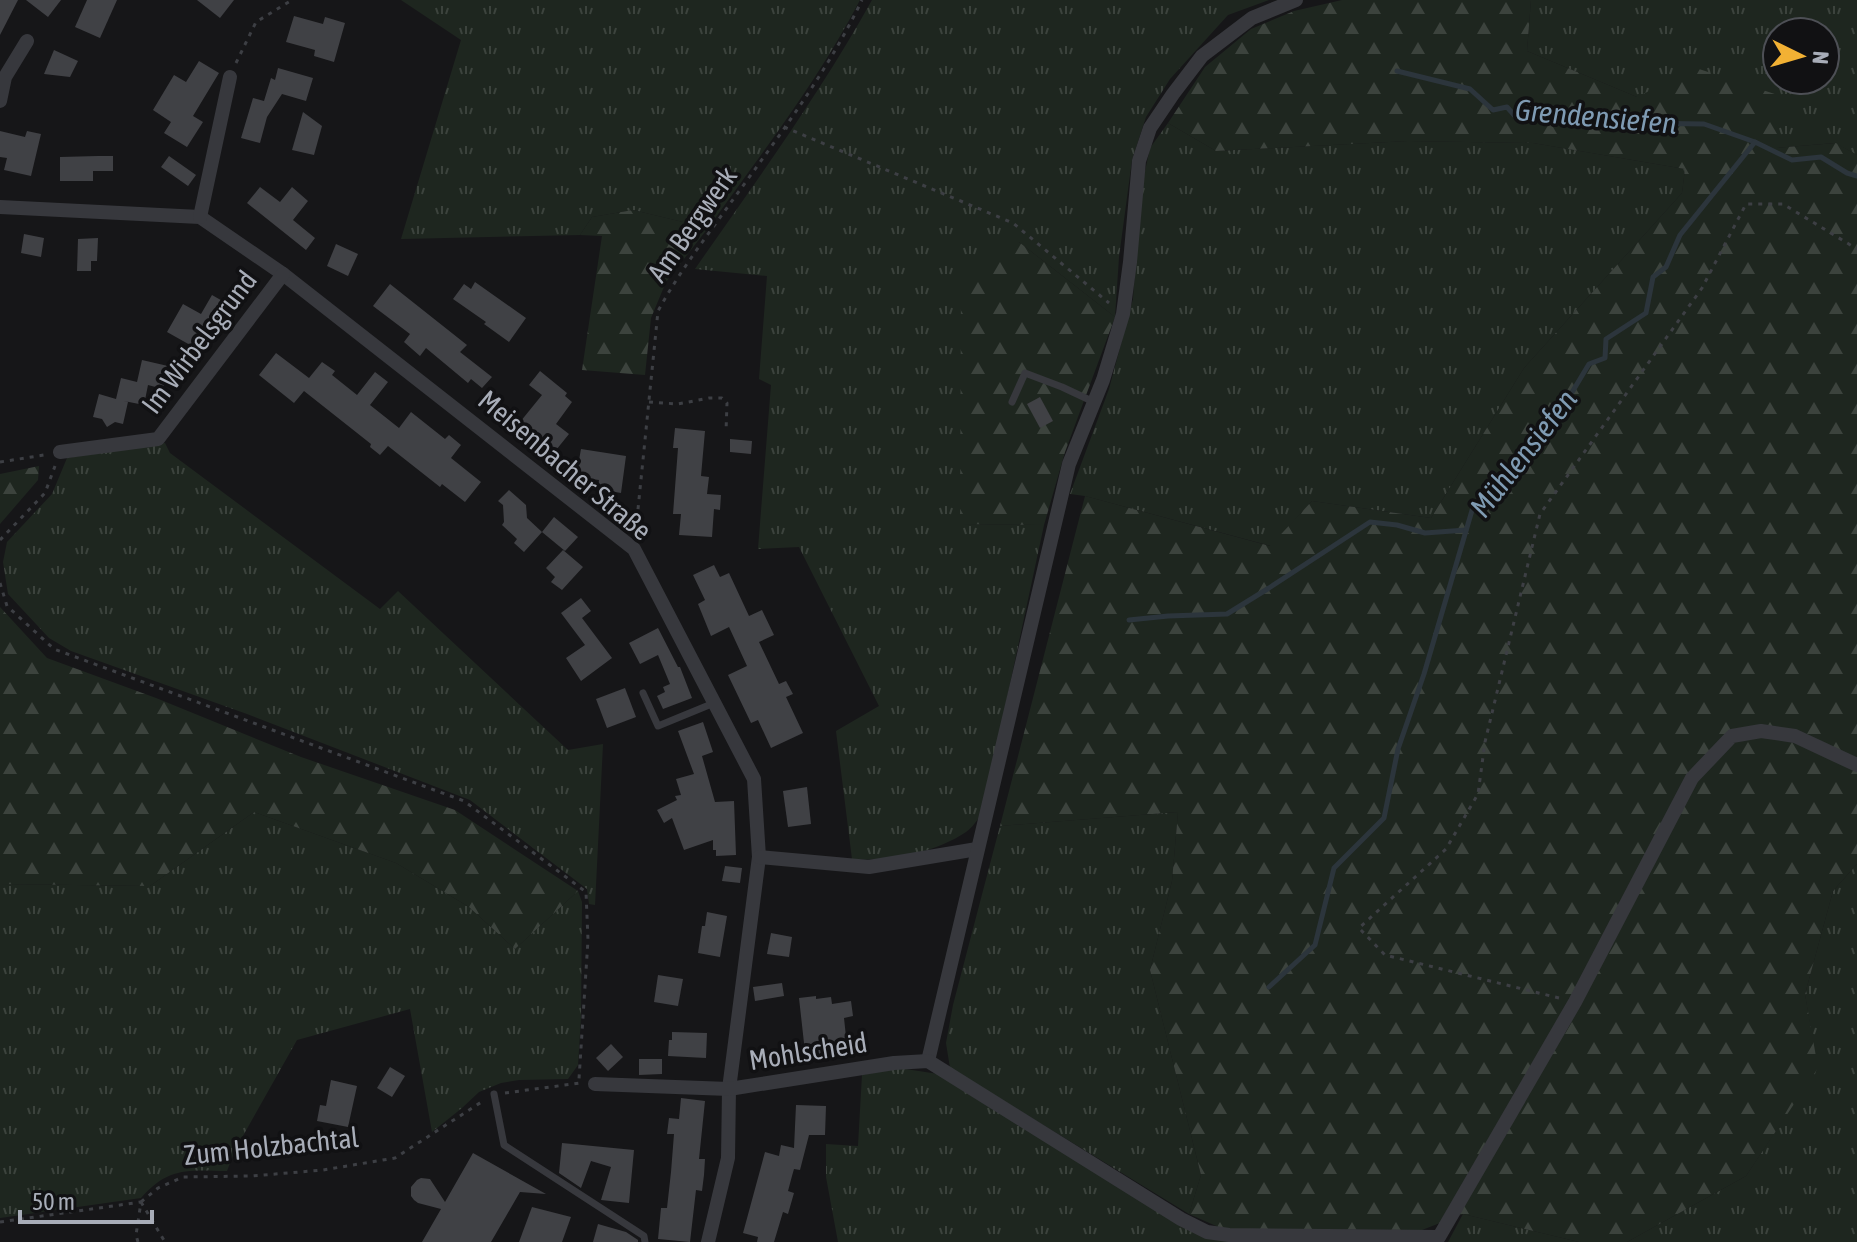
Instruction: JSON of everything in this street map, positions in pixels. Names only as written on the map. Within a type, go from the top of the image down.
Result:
[{"type":"street","points":[[1296,0],[1252,18],[1202,56],[1150,128],[1139,161],[1123,314],[1103,380],[1069,464],[928,1061],[1181,1219],[1207,1232],[1229,1235],[1439,1237],[1575,1002],[1692,778],[1732,736],[1761,731],[1795,736],[1857,765]]},
{"type":"street","points":[[0,101],[5,77],[27,41]]},
{"type":"street","points":[[0,207],[200,217],[230,77]]},
{"type":"street","name":"Meisenbacher Straße","points":[[200,217],[283,274],[634,549],[754,779],[759,857],[729,1089],[728,1158],[708,1242]]},
{"type":"street","name":"Im Wirbelsgrund","points":[[60,452],[158,439],[283,274]]},
{"type":"street","points":[[759,857],[869,867],[977,849]]},
{"type":"street","name":"Mohlscheid","points":[[729,1089],[894,1063],[928,1061]]},
{"type":"street","points":[[595,1084],[729,1089]]},
{"type":"lane","points":[[1012,402],[1025,373],[1094,402]]},
{"type":"lane","points":[[643,693],[658,726],[714,703]]},
{"type":"lane","points":[[494,1094],[504,1145],[617,1217],[644,1236],[645,1242]]},
{"type":"path","points":[[230,77],[256,22],[292,0]]},
{"type":"path","name":"Am Bergwerk","points":[[634,549],[658,311],[674,282],[833,55],[862,0]]},
{"type":"path","points":[[784,127],[1013,223],[1123,314]]},
{"type":"path","points":[[1575,1002],[1385,955],[1359,928],[1446,849],[1478,794],[1485,742],[1540,514],[1702,288],[1746,204],[1783,204],[1857,249]]},
{"type":"path","points":[[649,402],[678,404],[722,398],[727,403],[726,432]]},
{"type":"path","points":[[0,462],[60,452],[45,493],[0,540]]},
{"type":"path","points":[[0,583],[7,606],[54,649],[464,801],[586,892],[588,940],[579,1083]]},
{"type":"path","name":"Zum Holzbachtal","points":[[141,1202],[158,1188],[183,1177],[252,1176],[323,1170],[395,1158],[494,1094],[579,1083],[595,1084]]},
{"type":"path","points":[[0,1222],[141,1202]]},
{"type":"path","points":[[138,1242],[136,1235],[141,1202]]},
{"type":"path","points":[[141,1202],[165,1242]]},
{"type":"green space","points":[[401,0],[860,0],[807,88],[708,228],[633,210],[592,217],[580,235],[401,239],[461,40]]},
{"type":"green space","points":[[872,0],[1269,0],[1228,15],[1170,79],[1146,117],[1132,160],[1119,257],[1115,317],[1019,242],[961,524],[1044,525],[982,814],[966,832],[940,846],[896,857],[866,860],[852,859],[836,731],[879,706],[799,547],[758,549],[771,385],[759,379],[767,276],[695,269],[809,103]]},
{"type":"green space","points":[[1342,0],[1531,0],[1527,51],[1637,97],[1696,68],[1761,89],[1761,96],[1781,96],[1776,148],[1836,143],[1857,155],[1857,864],[1833,891],[1805,994],[1818,1068],[1746,1176],[1627,1242],[1579,1242],[1463,1214],[1422,1230],[1223,1229],[1189,1214],[1201,1175],[1150,970],[1172,881],[1178,812],[1000,826],[1085,496],[1270,546],[1312,501],[1431,518],[1524,368],[1682,193],[1685,169],[1533,143],[1408,141],[1216,151],[1168,123],[1205,67],[1251,29],[1294,11]]},
{"type":"green space","points":[[1531,0],[1857,0],[1857,155],[1835,143],[1776,148],[1637,97],[1527,51]]},
{"type":"green space","points":[[1168,123],[1216,151],[1408,141],[1533,143],[1685,169],[1682,193],[1524,368],[1431,518],[1312,501],[1271,546],[1070,494],[1109,389],[1133,299],[1141,190],[1150,148]]},
{"type":"green space","points":[[633,210],[708,228],[666,282],[651,318],[645,375],[582,370],[602,236],[580,235],[592,217]]},
{"type":"green space","points":[[1019,242],[1115,317],[1065,452],[1044,525],[960,524],[961,279]]},
{"type":"green space","points":[[165,443],[170,453],[380,609],[398,591],[568,750],[603,744],[595,905],[589,904],[587,889],[470,800],[247,714],[71,651],[49,638],[8,594],[3,562],[7,542],[52,494],[67,458]]},
{"type":"green space","points":[[39,466],[38,480],[0,524],[0,474]]},
{"type":"green space","points":[[0,607],[47,658],[301,757],[455,810],[578,891],[515,949],[469,907],[396,863],[254,812],[150,886],[0,884]]},
{"type":"green space","points":[[254,812],[396,863],[469,907],[515,949],[578,891],[582,902],[578,1065],[568,1079],[519,1080],[479,1092],[432,1132],[410,1009],[297,1040],[235,1150],[227,1171],[180,1172],[160,1181],[141,1198],[0,1218],[0,884],[150,886]]},
{"type":"green space","points":[[1178,812],[1172,881],[1150,970],[1201,1175],[1189,1214],[950,1068],[946,1043],[1000,826]]},
{"type":"green space","points":[[1857,864],[1857,1242],[1627,1242],[1746,1176],[1817,1068],[1805,994],[1833,891]]},
{"type":"green space","points":[[899,1068],[938,1074],[1178,1223],[1284,1242],[838,1242],[826,1177],[826,1144],[858,1146],[862,1075]]},
{"type":"green space","points":[[1463,1214],[1579,1242],[1448,1242]]},
{"type":"building","points":[[0,0],[18,0],[0,35]]},
{"type":"building","points":[[26,0],[61,0],[48,17]]},
{"type":"building","points":[[87,0],[117,0],[100,38],[75,27]]},
{"type":"building","points":[[197,0],[234,0],[220,18]]},
{"type":"building","points":[[294,16],[323,24],[325,17],[345,23],[334,62],[314,56],[315,50],[286,42]]},
{"type":"building","points":[[54,50],[78,61],[70,77],[44,74]]},
{"type":"building","points":[[199,61],[219,73],[193,116],[203,122],[187,147],[164,133],[171,122],[153,110],[174,75],[186,82]]},
{"type":"building","points":[[278,68],[313,78],[306,101],[282,94],[267,117],[260,143],[241,138],[253,98],[264,101],[271,78],[275,80]]},
{"type":"building","points":[[303,112],[322,126],[314,155],[292,150]]},
{"type":"building","points":[[0,131],[25,137],[27,131],[41,134],[31,176],[4,170],[7,158],[0,157]]},
{"type":"building","points":[[113,156],[113,171],[93,171],[93,181],[60,181],[60,157]]},
{"type":"building","points":[[169,156],[196,175],[188,186],[161,167]]},
{"type":"building","points":[[260,187],[280,202],[292,187],[308,201],[293,220],[315,238],[306,250],[247,203]]},
{"type":"building","points":[[24,234],[44,238],[41,257],[21,253]]},
{"type":"building","points":[[98,238],[97,261],[91,261],[91,271],[77,271],[78,239]]},
{"type":"building","points":[[336,244],[358,254],[348,276],[327,266]]},
{"type":"building","points":[[475,282],[526,318],[509,342],[453,299],[464,284],[471,289]]},
{"type":"building","points":[[390,284],[467,345],[460,352],[492,377],[482,388],[471,379],[468,383],[426,348],[420,356],[404,342],[410,334],[373,306]]},
{"type":"building","points":[[212,295],[226,303],[199,350],[167,332],[183,304],[201,314]]},
{"type":"building","points":[[276,353],[309,378],[322,362],[335,371],[332,375],[357,395],[375,372],[388,382],[370,405],[399,428],[411,412],[445,439],[449,435],[461,445],[451,458],[481,482],[465,502],[442,484],[440,487],[388,446],[380,455],[370,447],[371,444],[304,391],[294,403],[259,375]]},
{"type":"building","points":[[142,360],[168,366],[163,389],[148,385],[144,405],[124,401],[128,402],[123,424],[115,422],[107,427],[102,419],[93,417],[99,394],[116,399],[121,378],[137,382]]},
{"type":"building","points":[[540,371],[567,393],[565,396],[572,402],[556,424],[569,434],[548,460],[525,441],[528,437],[516,427],[542,395],[529,385]]},
{"type":"building","points":[[1040,397],[1053,421],[1040,428],[1027,404]]},
{"type":"building","points":[[675,428],[705,431],[701,476],[709,477],[707,494],[721,495],[720,510],[714,509],[712,537],[679,535],[681,514],[673,514],[678,448],[673,448]]},
{"type":"building","points":[[730,439],[752,441],[751,454],[730,452]]},
{"type":"building","points":[[581,449],[626,456],[621,493],[598,489],[599,480],[576,477]]},
{"type":"building","points":[[509,490],[526,505],[527,518],[542,532],[524,552],[514,543],[517,539],[502,525],[503,505],[498,501]]},
{"type":"building","points":[[554,517],[578,537],[565,551],[542,532]]},
{"type":"building","points":[[563,550],[583,567],[562,590],[551,582],[555,577],[546,568]]},
{"type":"building","points":[[714,565],[720,577],[729,573],[749,616],[762,610],[774,635],[759,642],[779,684],[786,681],[793,694],[786,697],[803,733],[771,748],[758,720],[751,723],[728,675],[747,666],[729,627],[711,636],[698,604],[705,600],[693,575]]},
{"type":"building","points":[[581,598],[591,611],[582,618],[612,658],[581,681],[566,658],[585,645],[561,613]]},
{"type":"building","points":[[658,628],[680,667],[692,698],[663,709],[657,696],[665,692],[663,687],[670,684],[658,655],[640,664],[629,643]]},
{"type":"building","points":[[625,688],[636,717],[607,728],[596,699]]},
{"type":"building","points":[[703,722],[713,752],[702,756],[715,802],[734,801],[736,855],[716,856],[713,840],[684,850],[672,818],[664,823],[657,810],[681,795],[676,779],[694,774],[678,731]]},
{"type":"building","points":[[807,787],[811,824],[788,827],[783,791]]},
{"type":"building","points":[[725,866],[742,868],[740,883],[722,881]]},
{"type":"building","points":[[707,912],[727,916],[720,957],[698,953]]},
{"type":"building","points":[[771,933],[792,937],[789,957],[767,954]]},
{"type":"building","points":[[658,975],[683,979],[678,1006],[654,1002]]},
{"type":"building","points":[[782,983],[784,996],[755,1001],[753,987]]},
{"type":"building","points":[[816,996],[816,999],[831,997],[832,1004],[851,1001],[853,1016],[844,1018],[847,1046],[836,1048],[837,1057],[806,1061],[799,998]]},
{"type":"building","points":[[672,1032],[707,1033],[706,1058],[668,1056]]},
{"type":"building","points":[[611,1044],[623,1057],[608,1071],[596,1058]]},
{"type":"building","points":[[639,1059],[662,1059],[662,1074],[639,1075]]},
{"type":"building","points":[[390,1067],[405,1076],[392,1097],[377,1088]]},
{"type":"building","points":[[331,1080],[357,1086],[348,1127],[317,1121],[320,1105],[326,1106]]},
{"type":"building","points":[[681,1098],[705,1101],[699,1159],[705,1159],[704,1175],[702,1191],[696,1190],[690,1242],[658,1239],[661,1208],[667,1208],[671,1172],[674,1134],[667,1134],[669,1118],[679,1119]]},
{"type":"building","points":[[796,1105],[826,1106],[825,1135],[809,1135],[800,1170],[794,1169],[788,1191],[794,1193],[788,1214],[783,1212],[774,1242],[757,1242],[758,1237],[743,1233],[765,1152],[779,1156],[781,1145],[794,1148]]},
{"type":"building","points":[[562,1143],[634,1150],[629,1203],[601,1200],[611,1167],[591,1161],[581,1188],[559,1173]]},
{"type":"building","points":[[473,1153],[546,1194],[520,1192],[491,1242],[422,1242],[441,1209],[418,1203],[411,1196],[411,1187],[421,1178],[430,1179],[445,1202]]},
{"type":"building","points":[[532,1207],[571,1217],[562,1242],[519,1242]]},
{"type":"building","points":[[598,1224],[626,1232],[638,1242],[593,1242]]},
{"type":"waterway","name":"Grendensiefen","points":[[1397,71],[1470,89],[1493,110],[1507,107],[1514,115],[1541,106],[1637,123],[1704,124],[1755,142]]},
{"type":"waterway","name":"Mühlensiefen","points":[[1269,987],[1315,945],[1334,868],[1384,818],[1398,749],[1424,674],[1473,507],[1500,482],[1559,414],[1589,364],[1605,358],[1606,339],[1646,313],[1653,277],[1666,267],[1680,235],[1755,142],[1792,160],[1821,157],[1857,176]]},
{"type":"waterway","points":[[1129,620],[1227,614],[1370,522],[1425,533],[1466,530]]}]
